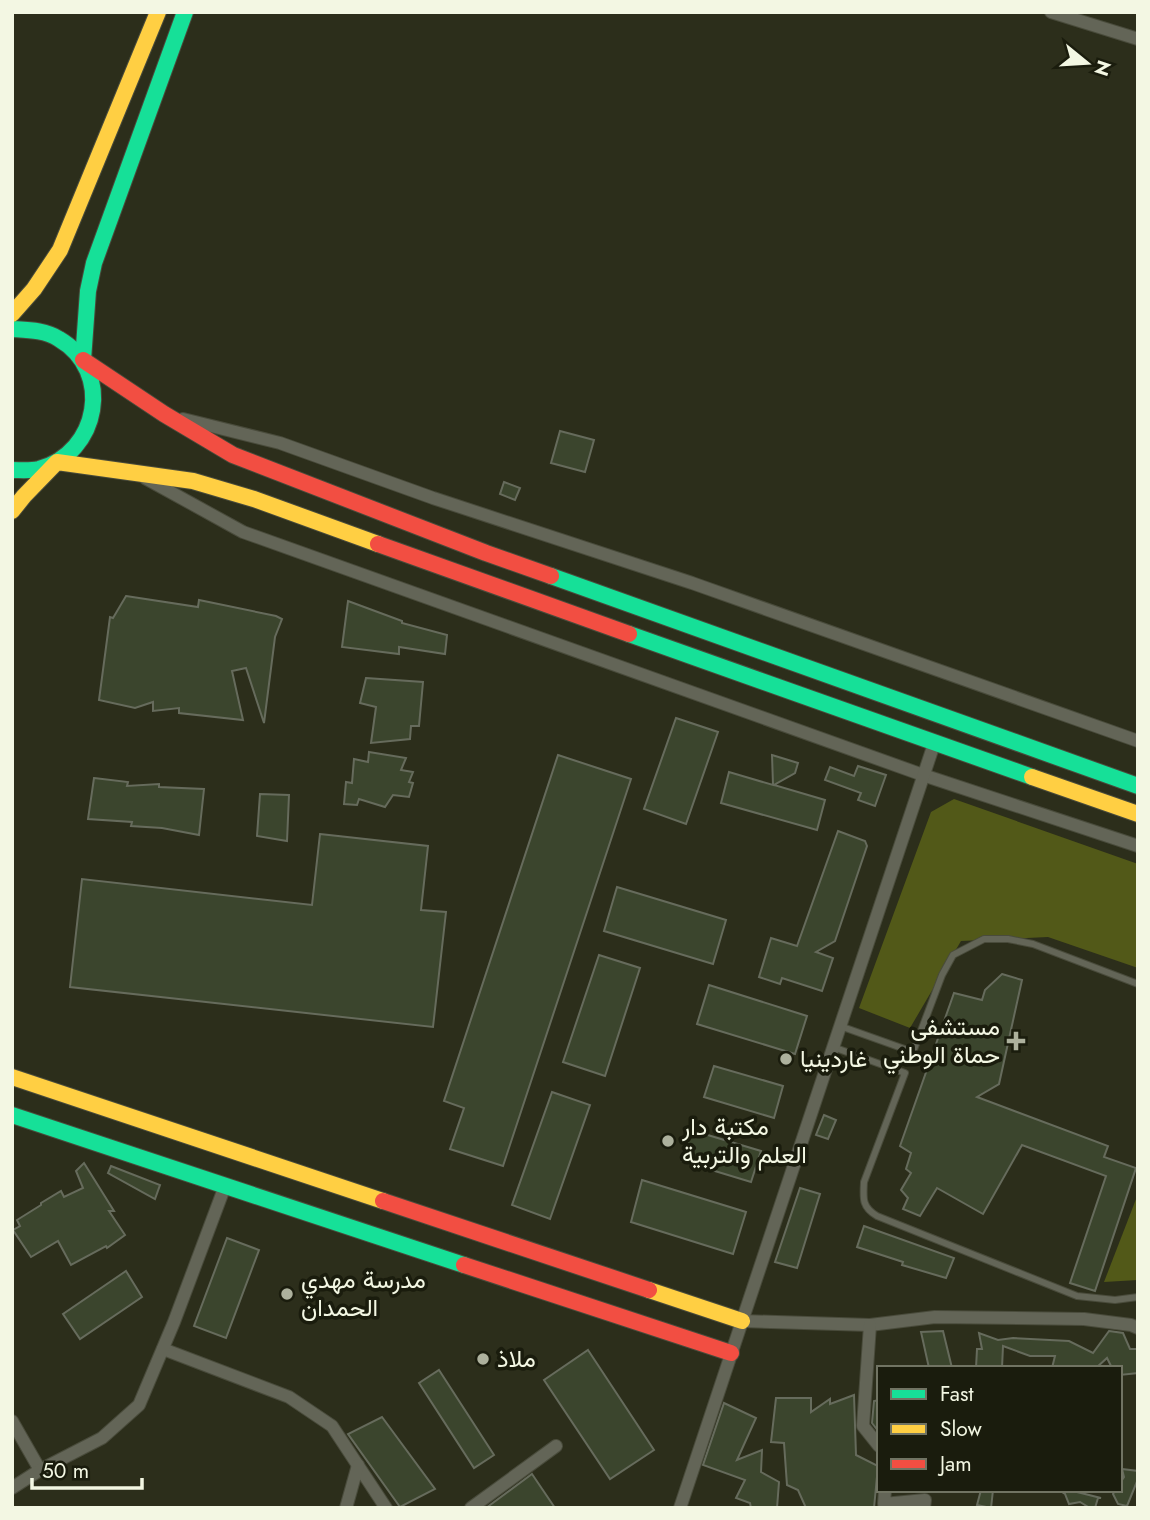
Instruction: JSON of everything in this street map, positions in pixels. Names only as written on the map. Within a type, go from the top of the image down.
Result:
[{"type":"main road","points":[[12,314],[34,289],[60,250],[158,12]]},
{"type":"main road","points":[[12,511],[57,462],[77,446],[89,425],[94,402],[92,380],[83,360],[88,291],[94,263],[185,12]]},
{"type":"main road","points":[[12,329],[26,327],[48,332],[68,343],[83,360],[164,414],[233,455],[421,529],[1138,786]]},
{"type":"main road","points":[[12,470],[34,470],[57,462],[193,481],[254,499],[934,744],[1138,814]]},
{"type":"main road","points":[[12,1077],[742,1321]]},
{"type":"main road","points":[[12,1115],[731,1353]]},
{"type":"street","points":[[1051,12],[1138,38]]},
{"type":"street","points":[[164,414],[280,443],[433,498],[692,583],[1138,741]]},
{"type":"street","points":[[136,473],[243,532],[923,775],[1138,846]]},
{"type":"street","points":[[680,1508],[934,744]]},
{"type":"street","points":[[12,1488],[40,1469],[102,1438],[139,1405],[225,1185]]},
{"type":"street","points":[[742,1321],[870,1325],[935,1317],[1084,1319],[1138,1328]]},
{"type":"street","points":[[870,1325],[863,1426],[877,1444]]},
{"type":"street","points":[[163,1349],[289,1397],[332,1426],[386,1508]]},
{"type":"street","points":[[12,1421],[40,1469]]},
{"type":"street","points":[[471,1508],[555,1446]]},
{"type":"street","points":[[346,1508],[358,1465]]},
{"type":"street","points":[[885,1492],[884,1504],[925,1500],[924,1508]]},
{"type":"lane","points":[[840,1026],[913,1052],[942,975],[953,955],[984,939],[1008,939],[1033,944],[1138,984]]},
{"type":"lane","points":[[833,1047],[905,1073],[864,1182],[863,1198],[868,1210],[877,1216],[1077,1296],[1115,1300],[1138,1297]]},
{"type":"green space","points":[[954,799],[1138,864],[1138,968],[1048,937],[961,941],[910,1028],[859,1008],[931,812]]},
{"type":"green space","points":[[1138,1194],[1138,1280],[1104,1282]]},
{"type":"building","points":[[560,431],[594,440],[585,472],[551,463]]},
{"type":"building","points":[[504,482],[520,488],[515,500],[500,494]]},
{"type":"building","points":[[126,596],[198,607],[199,600],[282,619],[275,637],[264,723],[246,668],[232,671],[243,720],[179,713],[179,708],[153,711],[153,702],[135,708],[99,700],[110,617],[113,618]]},
{"type":"building","points":[[348,601],[402,623],[447,635],[445,654],[399,647],[399,654],[342,647]]},
{"type":"building","points":[[366,678],[423,682],[419,726],[411,726],[410,739],[371,743],[376,707],[360,703]]},
{"type":"building","points":[[676,718],[718,732],[686,824],[644,809]]},
{"type":"building","points":[[369,752],[406,758],[401,770],[413,772],[409,782],[413,783],[409,797],[393,795],[385,807],[359,799],[357,805],[344,804],[346,782],[352,783],[354,759],[368,762]]},
{"type":"building","points":[[558,755],[631,779],[503,1166],[450,1149],[464,1108],[444,1101]]},
{"type":"building","points":[[772,755],[798,763],[795,773],[774,785],[825,800],[817,830],[721,803],[729,772],[773,785]]},
{"type":"building","points":[[858,766],[886,775],[875,806],[858,800],[861,793],[825,780],[830,767],[854,776]]},
{"type":"building","points":[[94,778],[128,782],[127,786],[159,784],[159,787],[204,789],[199,835],[131,826],[132,822],[88,819]]},
{"type":"building","points":[[260,794],[289,795],[287,841],[257,836]]},
{"type":"building","points":[[838,831],[865,841],[867,846],[835,941],[816,952],[833,958],[822,991],[782,978],[780,984],[759,977],[771,938],[797,946]]},
{"type":"building","points":[[320,834],[428,846],[421,910],[446,912],[433,1027],[70,987],[82,879],[312,905]]},
{"type":"building","points":[[617,887],[726,920],[713,964],[604,931]]},
{"type":"building","points":[[599,955],[640,968],[605,1076],[563,1062]]},
{"type":"building","points":[[1002,974],[1022,980],[999,1084],[977,1097],[1108,1146],[1104,1157],[1136,1168],[1095,1291],[1070,1283],[1106,1176],[1022,1145],[983,1214],[937,1188],[920,1216],[903,1209],[908,1198],[901,1190],[911,1173],[906,1169],[911,1153],[900,1146],[954,993],[982,1000],[985,990]]},
{"type":"building","points":[[709,985],[807,1016],[795,1054],[697,1024]]},
{"type":"building","points":[[714,1066],[783,1086],[774,1118],[704,1097]]},
{"type":"building","points":[[552,1092],[590,1105],[550,1219],[512,1205]]},
{"type":"building","points":[[824,1115],[836,1120],[828,1139],[816,1135]]},
{"type":"building","points":[[691,1130],[761,1151],[751,1182],[682,1161]]},
{"type":"building","points":[[84,1163],[114,1211],[109,1211],[125,1235],[107,1248],[106,1246],[71,1265],[58,1241],[31,1257],[13,1230],[20,1226],[17,1220],[61,1191],[64,1197],[83,1188],[76,1171]]},
{"type":"building","points":[[111,1166],[160,1185],[155,1199],[108,1173]]},
{"type":"building","points":[[642,1180],[746,1212],[733,1254],[631,1222]]},
{"type":"building","points":[[800,1188],[820,1194],[797,1268],[775,1262]]},
{"type":"building","points":[[864,1226],[954,1258],[946,1278],[902,1265],[903,1262],[857,1247]]},
{"type":"building","points":[[227,1238],[259,1250],[226,1338],[194,1326]]},
{"type":"building","points":[[126,1271],[142,1297],[80,1339],[63,1314]]},
{"type":"building","points":[[943,1331],[952,1366],[929,1366],[921,1332]]},
{"type":"building","points":[[1109,1331],[1123,1333],[1130,1349],[1138,1349],[1138,1373],[1122,1375],[1122,1366],[1111,1366],[1107,1358],[1098,1366],[1052,1366],[1055,1356],[1030,1356],[1003,1346],[1002,1366],[976,1366],[977,1349],[982,1349],[979,1333],[998,1340],[1013,1338],[1069,1341],[1093,1353]]},
{"type":"building","points":[[588,1350],[654,1450],[610,1479],[544,1380]]},
{"type":"building","points":[[439,1370],[494,1455],[474,1468],[419,1383]]},
{"type":"building","points":[[854,1395],[856,1455],[877,1466],[874,1508],[806,1508],[798,1490],[787,1485],[784,1443],[771,1442],[776,1398],[811,1398],[811,1412],[830,1399],[830,1404]]},
{"type":"building","points":[[877,1400],[877,1429],[872,1423],[874,1401]]},
{"type":"building","points":[[724,1403],[756,1418],[737,1460],[762,1450],[761,1472],[779,1482],[777,1508],[751,1508],[750,1503],[736,1498],[745,1480],[703,1465]]},
{"type":"building","points":[[382,1417],[435,1489],[400,1507],[348,1434]]},
{"type":"building","points":[[1122,1469],[1138,1471],[1138,1479],[1127,1506],[1118,1504],[1113,1494],[1122,1492]]},
{"type":"building","points":[[532,1474],[555,1508],[486,1508]]},
{"type":"building","points":[[980,1492],[993,1492],[991,1508],[977,1505]]},
{"type":"building","points":[[1062,1492],[1077,1492],[1101,1498],[1098,1498],[1095,1508],[1090,1508],[1080,1502],[1069,1504]]},
{"type":"traffic: fast","points":[[83,360],[88,291],[94,263],[185,12]]},
{"type":"traffic: fast","points":[[12,329],[42,332],[59,339],[76,353],[88,371],[93,390],[92,410],[86,429],[75,446],[59,460],[39,469],[12,470]]},
{"type":"traffic: fast","points":[[551,576],[1138,786]]},
{"type":"traffic: fast","points":[[629,634],[1032,777]]},
{"type":"traffic: fast","points":[[12,1115],[464,1265]]},
{"type":"traffic: slow","points":[[12,314],[34,289],[60,250],[158,12]]},
{"type":"traffic: slow","points":[[12,511],[57,462],[193,481],[254,499],[378,544]]},
{"type":"traffic: slow","points":[[1032,777],[1138,814]]},
{"type":"traffic: slow","points":[[12,1077],[383,1201]]},
{"type":"traffic: slow","points":[[649,1290],[742,1321]]},
{"type":"traffic: jam","points":[[83,360],[164,414],[233,455],[551,576]]},
{"type":"traffic: jam","points":[[378,544],[629,634]]},
{"type":"traffic: jam","points":[[383,1201],[649,1290]]},
{"type":"traffic: jam","points":[[464,1265],[731,1353]]},
{"type":"place","name":"مستشفى حماة الوطني","points":[[1016,1041]]},
{"type":"place","name":"غاردينيا","points":[[786,1059]]},
{"type":"place","name":"مكتبة دار العلم والتربية","points":[[668,1141]]},
{"type":"place","name":"مدرسة مهدي الحمدان","points":[[287,1294]]},
{"type":"place","name":"ملاذ","points":[[483,1359]]}]
